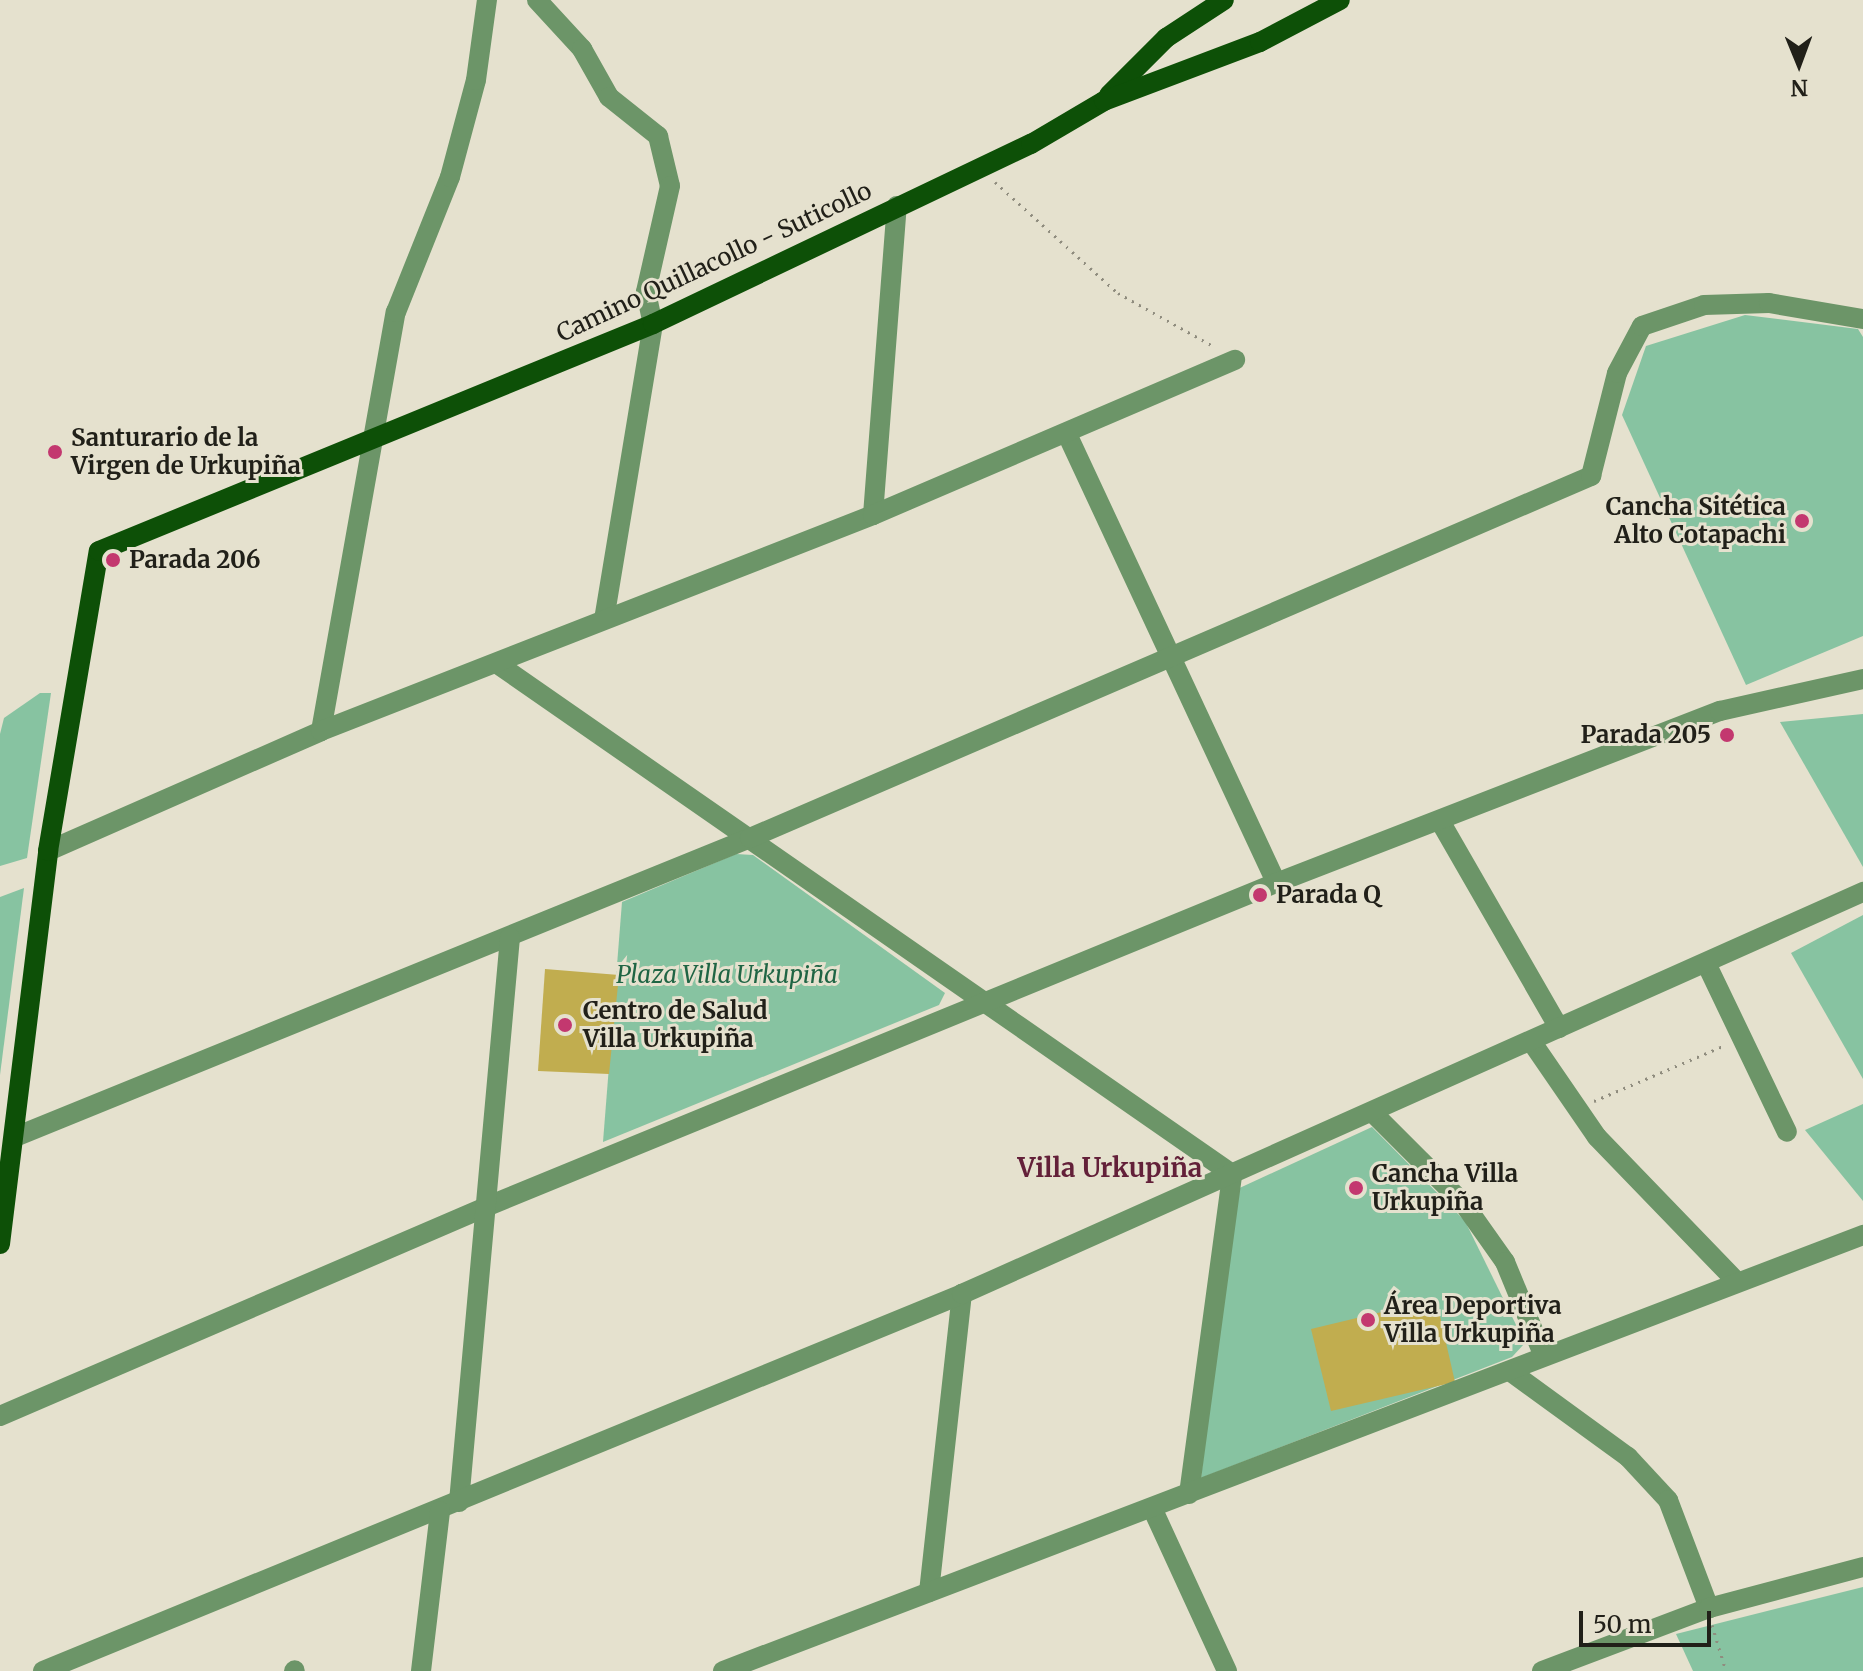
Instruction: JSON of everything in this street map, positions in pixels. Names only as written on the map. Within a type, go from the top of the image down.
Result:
[{"type":"main road","points":[[1104,101],[1166,38],[1224,0]]},
{"type":"main road","name":"Camino Quillacollo - Suticollo","points":[[48,851],[99,551],[378,434],[653,324],[981,167],[1104,101],[1260,42],[1340,0]]},
{"type":"main road","points":[[0,1244],[48,851]]},
{"type":"street","points":[[321,731],[378,434],[396,312],[450,177],[476,80],[487,0]]},
{"type":"street","points":[[537,0],[582,49],[609,97],[658,136],[670,186],[646,292],[653,324],[604,619]]},
{"type":"street","points":[[873,515],[897,206]]},
{"type":"street","points":[[15,1137],[750,838],[1591,476],[1617,373],[1642,326],[1704,305],[1769,303],[1863,319]]},
{"type":"street","points":[[48,851],[321,731],[499,665],[604,619],[873,515],[1235,360]]},
{"type":"street","points":[[1067,434],[1276,883]]},
{"type":"street","points":[[499,665],[1232,1174]]},
{"type":"street","points":[[0,1416],[488,1206],[1276,883],[1720,711],[1863,679]]},
{"type":"street","points":[[1440,821],[1559,1028]]},
{"type":"street","points":[[43,1671],[440,1511],[962,1294],[1374,1114],[1863,892]]},
{"type":"street","points":[[459,1502],[510,937]]},
{"type":"street","points":[[1706,963],[1787,1132]]},
{"type":"street","points":[[1531,1041],[1578,1109],[1735,1280]]},
{"type":"street","points":[[1374,1114],[1464,1204],[1505,1262],[1543,1354]]},
{"type":"street","points":[[1189,1494],[1232,1174]]},
{"type":"street","points":[[723,1671],[1511,1372],[1543,1354],[1735,1280],[1863,1235]]},
{"type":"street","points":[[929,1592],[962,1294]]},
{"type":"street","points":[[1511,1372],[1628,1457],[1668,1500],[1709,1608]]},
{"type":"street","points":[[1153,1510],[1227,1671]]},
{"type":"street","points":[[421,1671],[440,1511]]},
{"type":"street","points":[[1542,1671],[1709,1608],[1863,1567]]},
{"type":"path","points":[[981,167],[1118,293],[1235,360]]},
{"type":"path","points":[[1578,1109],[1741,1038]]},
{"type":"path","points":[[1709,1608],[1726,1671]]},
{"type":"green space","points":[[1745,315],[1858,329],[1863,337],[1863,636],[1746,685],[1622,415],[1646,346]]},
{"type":"green space","points":[[40,693],[51,693],[27,858],[0,866],[0,734],[4,718]]},
{"type":"green space","points":[[1863,714],[1863,867],[1780,722]]},
{"type":"green space","name":"Plaza Villa Urkupiña","points":[[736,854],[753,855],[945,993],[939,1005],[603,1142],[622,902]]},
{"type":"green space","points":[[24,888],[0,1075],[0,897]]},
{"type":"green space","points":[[1863,915],[1863,1079],[1791,953]]},
{"type":"green space","points":[[1863,1104],[1863,1201],[1805,1130]]},
{"type":"green space","name":"Área Deportiva Villa Urkupiña","points":[[1372,1127],[1465,1221],[1525,1343],[1512,1357],[1201,1478],[1233,1191]]},
{"type":"green space","points":[[1863,1587],[1863,1671],[1693,1671],[1676,1634]]},
{"type":"building","name":"Centro de Salud Villa Urkupiña","points":[[545,969],[619,975],[609,1074],[538,1071]]},
{"type":"building","points":[[1436,1299],[1455,1382],[1331,1411],[1311,1329]]},
{"type":"place","name":"Santurario de la Virgen de Urkupiña","points":[[55,452]]},
{"type":"place","name":"Cancha Sitética Alto Cotapachi","points":[[1802,521]]},
{"type":"place","name":"Parada 206","points":[[113,560]]},
{"type":"place","name":"Parada 205","points":[[1727,735]]},
{"type":"place","name":"Parada Q","points":[[1260,895]]},
{"type":"place","name":"Centro de Salud Villa Urkupiña","points":[[565,1025]]},
{"type":"place","name":"Cancha Villa Urkupiña","points":[[1356,1188]]},
{"type":"place","name":"Área Deportiva Villa Urkupiña","points":[[1368,1320]]},
{"type":"district","name":"Villa Urkupiña","points":[[1110,1168]]}]
